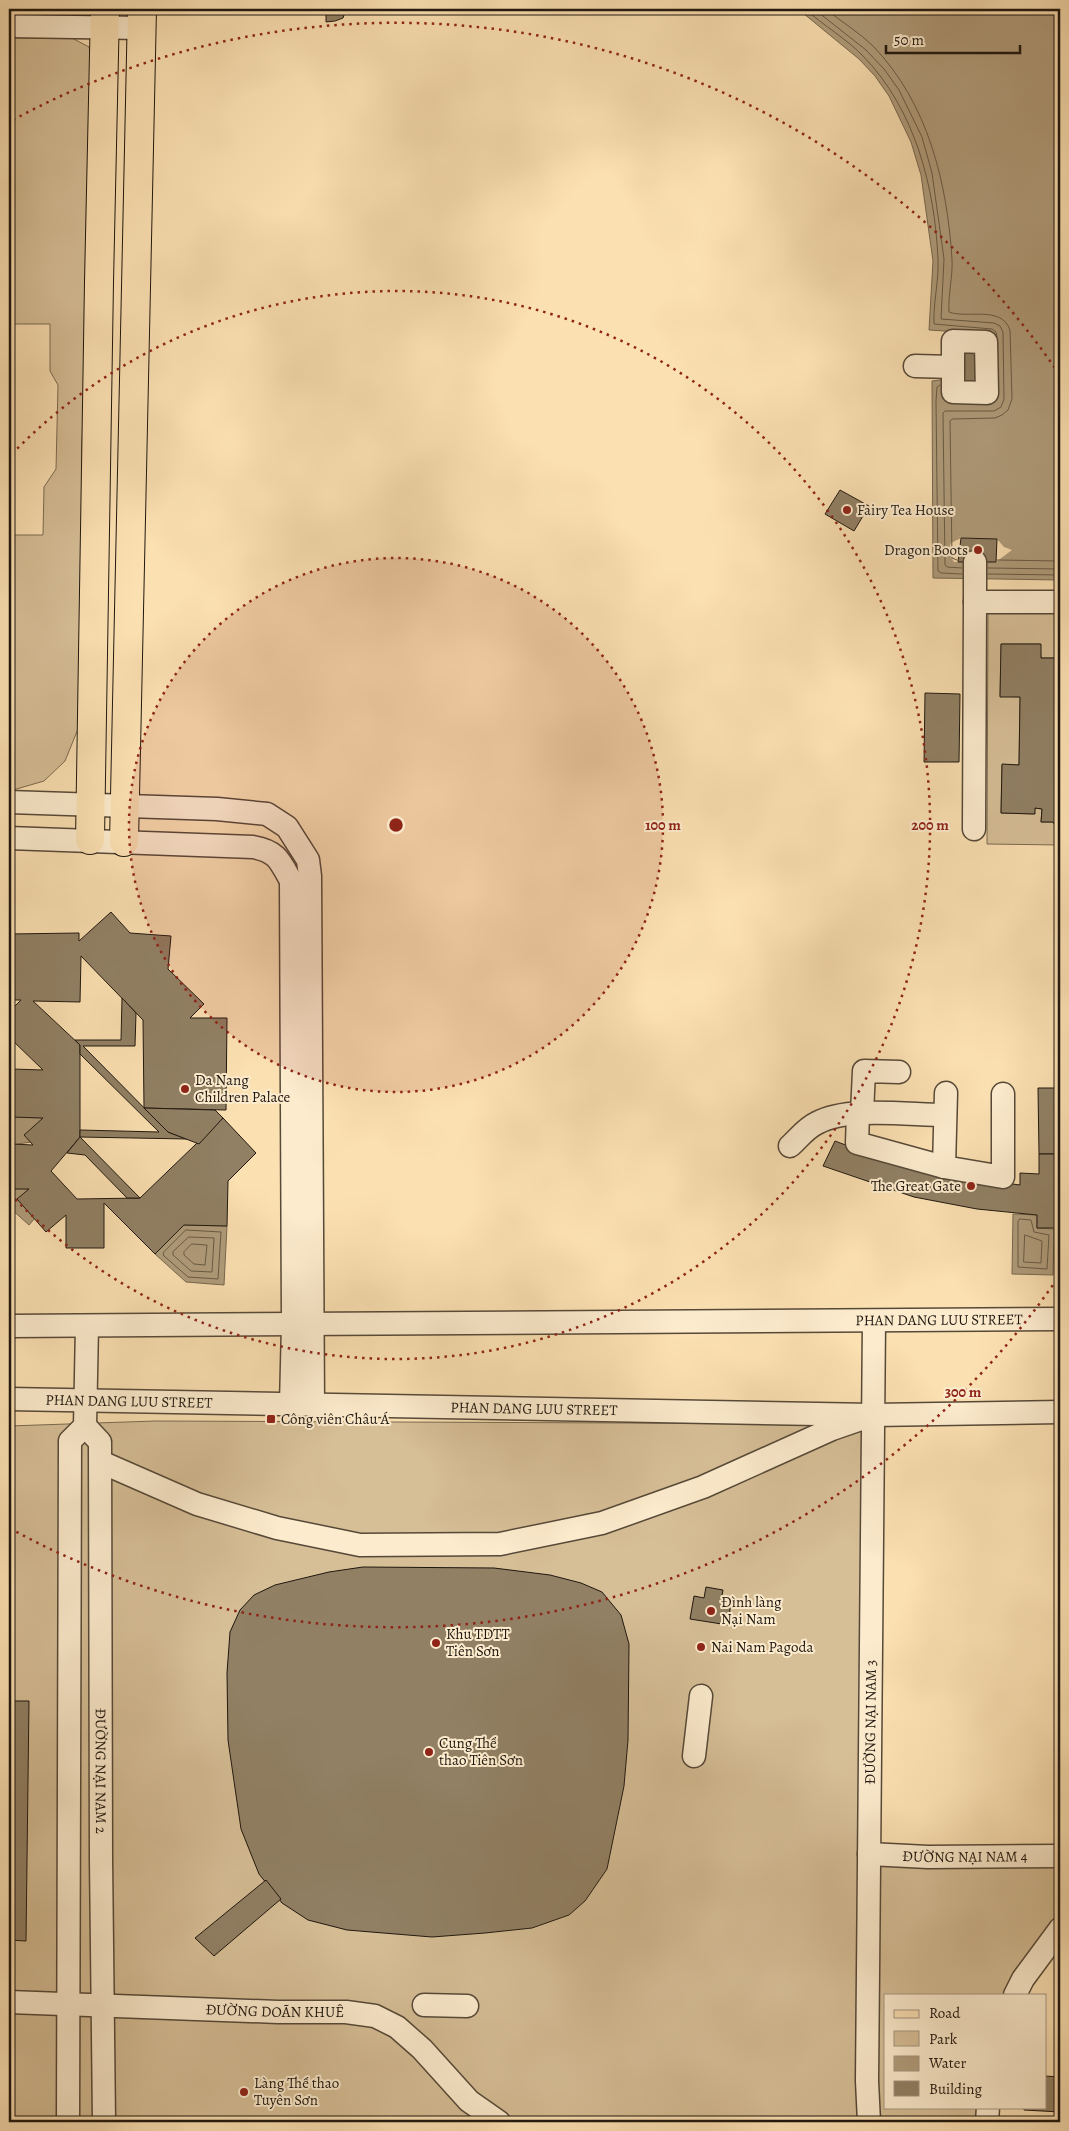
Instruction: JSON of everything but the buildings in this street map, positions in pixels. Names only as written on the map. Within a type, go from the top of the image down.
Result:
[{"type":"main road","points":[[90,840],[99,282],[106,18]]},
{"type":"main road","points":[[124,842],[142,19]]},
{"type":"main road","points":[[99,282],[135,282]]},
{"type":"main road","points":[[94,592],[130,592]]},
{"type":"street","points":[[9,26],[106,18],[142,19]]},
{"type":"street","points":[[915,366],[953,367]]},
{"type":"street","points":[[974,828],[975,562]]},
{"type":"street","points":[[975,602],[1060,602]]},
{"type":"street","points":[[9,802],[217,809],[267,814],[287,827],[308,860],[310,876],[303,1324],[291,1404]]},
{"type":"street","points":[[9,838],[216,844],[265,849],[279,858],[291,881],[303,1324],[313,1405]]},
{"type":"street","points":[[899,1072],[864,1071],[857,1143],[944,1167],[1003,1177],[1003,1094]]},
{"type":"street","points":[[790,1146],[806,1130],[829,1117],[945,1104],[944,1167]]},
{"type":"street","name":"PHAN DANG LUU STREET","points":[[9,1326],[1060,1319]]},
{"type":"street","name":"ĐƯỜNG NẠI NAM 3","points":[[869,2122],[867,2081],[874,1321]]},
{"type":"street","points":[[68,2122],[70,2004],[70,1441],[85,1426],[86,1326]]},
{"type":"street","name":"PHAN DANG LUU STREET","points":[[9,1399],[873,1415],[1060,1412]]},
{"type":"street","points":[[101,1462],[197,1504],[277,1528],[360,1545],[500,1544],[602,1523],[703,1487],[832,1429],[873,1415]]},
{"type":"street","name":"ĐƯỜNG NẠI NAM 2","points":[[85,1426],[100,1442],[101,1462],[100,1859],[104,2122]]},
{"type":"street","points":[[694,1756],[701,1696]]},
{"type":"street","name":"ĐƯỜNG NẠI NAM 4","points":[[869,1854],[1055,1859]]},
{"type":"street","points":[[1016,1994],[1023,1979],[1060,1929]]},
{"type":"street","name":"ĐƯỜNG DOÃN KHUÊ","points":[[9,2002],[278,2012],[346,2012],[375,2016],[397,2027],[422,2049],[469,2101],[499,2122]]},
{"type":"street","points":[[424,2005],[466,2006]]},
{"type":"street","points":[[987,2122],[988,2108]]},
{"type":"green space","points":[[9,38],[72,38],[89,47],[94,67],[82,444],[80,724],[65,761],[44,781],[13,790],[9,790],[9,535],[43,535],[44,487],[56,469],[58,385],[50,371],[50,324],[9,324]]},
{"type":"green space","points":[[988,613],[1060,613],[1060,658],[1041,658],[1040,644],[1001,644],[1000,696],[1020,697],[1019,765],[1002,765],[1001,813],[1034,814],[1035,808],[1042,809],[1041,822],[1053,822],[1060,832],[1060,845],[987,844]]},
{"type":"green space","name":"Khu TDTT Tiên Sơn","points":[[155,1421],[864,1424],[861,1859],[1060,1864],[1060,1920],[1010,1994],[884,1994],[884,2108],[983,2108],[981,2122],[9,2122],[9,1426]]},
{"type":"water","points":[[798,9],[1060,9],[1060,580],[933,578],[932,381],[947,379],[992,334],[929,330],[933,261],[921,175],[911,142],[889,96],[875,76],[859,59]]},
{"type":"water","points":[[10,1117],[43,1118],[31,1142],[11,1145],[10,1188],[29,1189],[18,1199],[35,1218],[29,1225],[9,1207]]},
{"type":"water","points":[[1013,1214],[1037,1215],[1037,1228],[1054,1229],[1053,1275],[1012,1274]]},
{"type":"water","points":[[184,1225],[227,1226],[224,1285],[186,1282],[155,1254]]},
{"type":"pier","name":"Dragon Boots","points":[[961,538],[997,539],[1004,547],[1012,550],[996,562],[954,562],[948,551],[951,543]]},
{"type":"place","name":"Fairy Tea House","points":[[847,510]]},
{"type":"place","name":"Dragon Boots","points":[[978,550]]},
{"type":"place","name":"Da Nang Children Palace","points":[[185,1089]]},
{"type":"place","name":"The Great Gate","points":[[971,1186]]},
{"type":"place","name":"Công viên Châu Á","points":[[271,1419]]},
{"type":"place","name":"Đình làng Nại Nam","points":[[711,1611]]},
{"type":"place","name":"Khu TDTT Tiên Sơn","points":[[436,1643]]},
{"type":"place","name":"Nai Nam Pagoda","points":[[701,1647]]},
{"type":"place","name":"Cung Thể thao Tiên Sơn","points":[[429,1752]]},
{"type":"place","name":"Làng Thể thao Tuyên Sơn","points":[[244,2092]]}]
